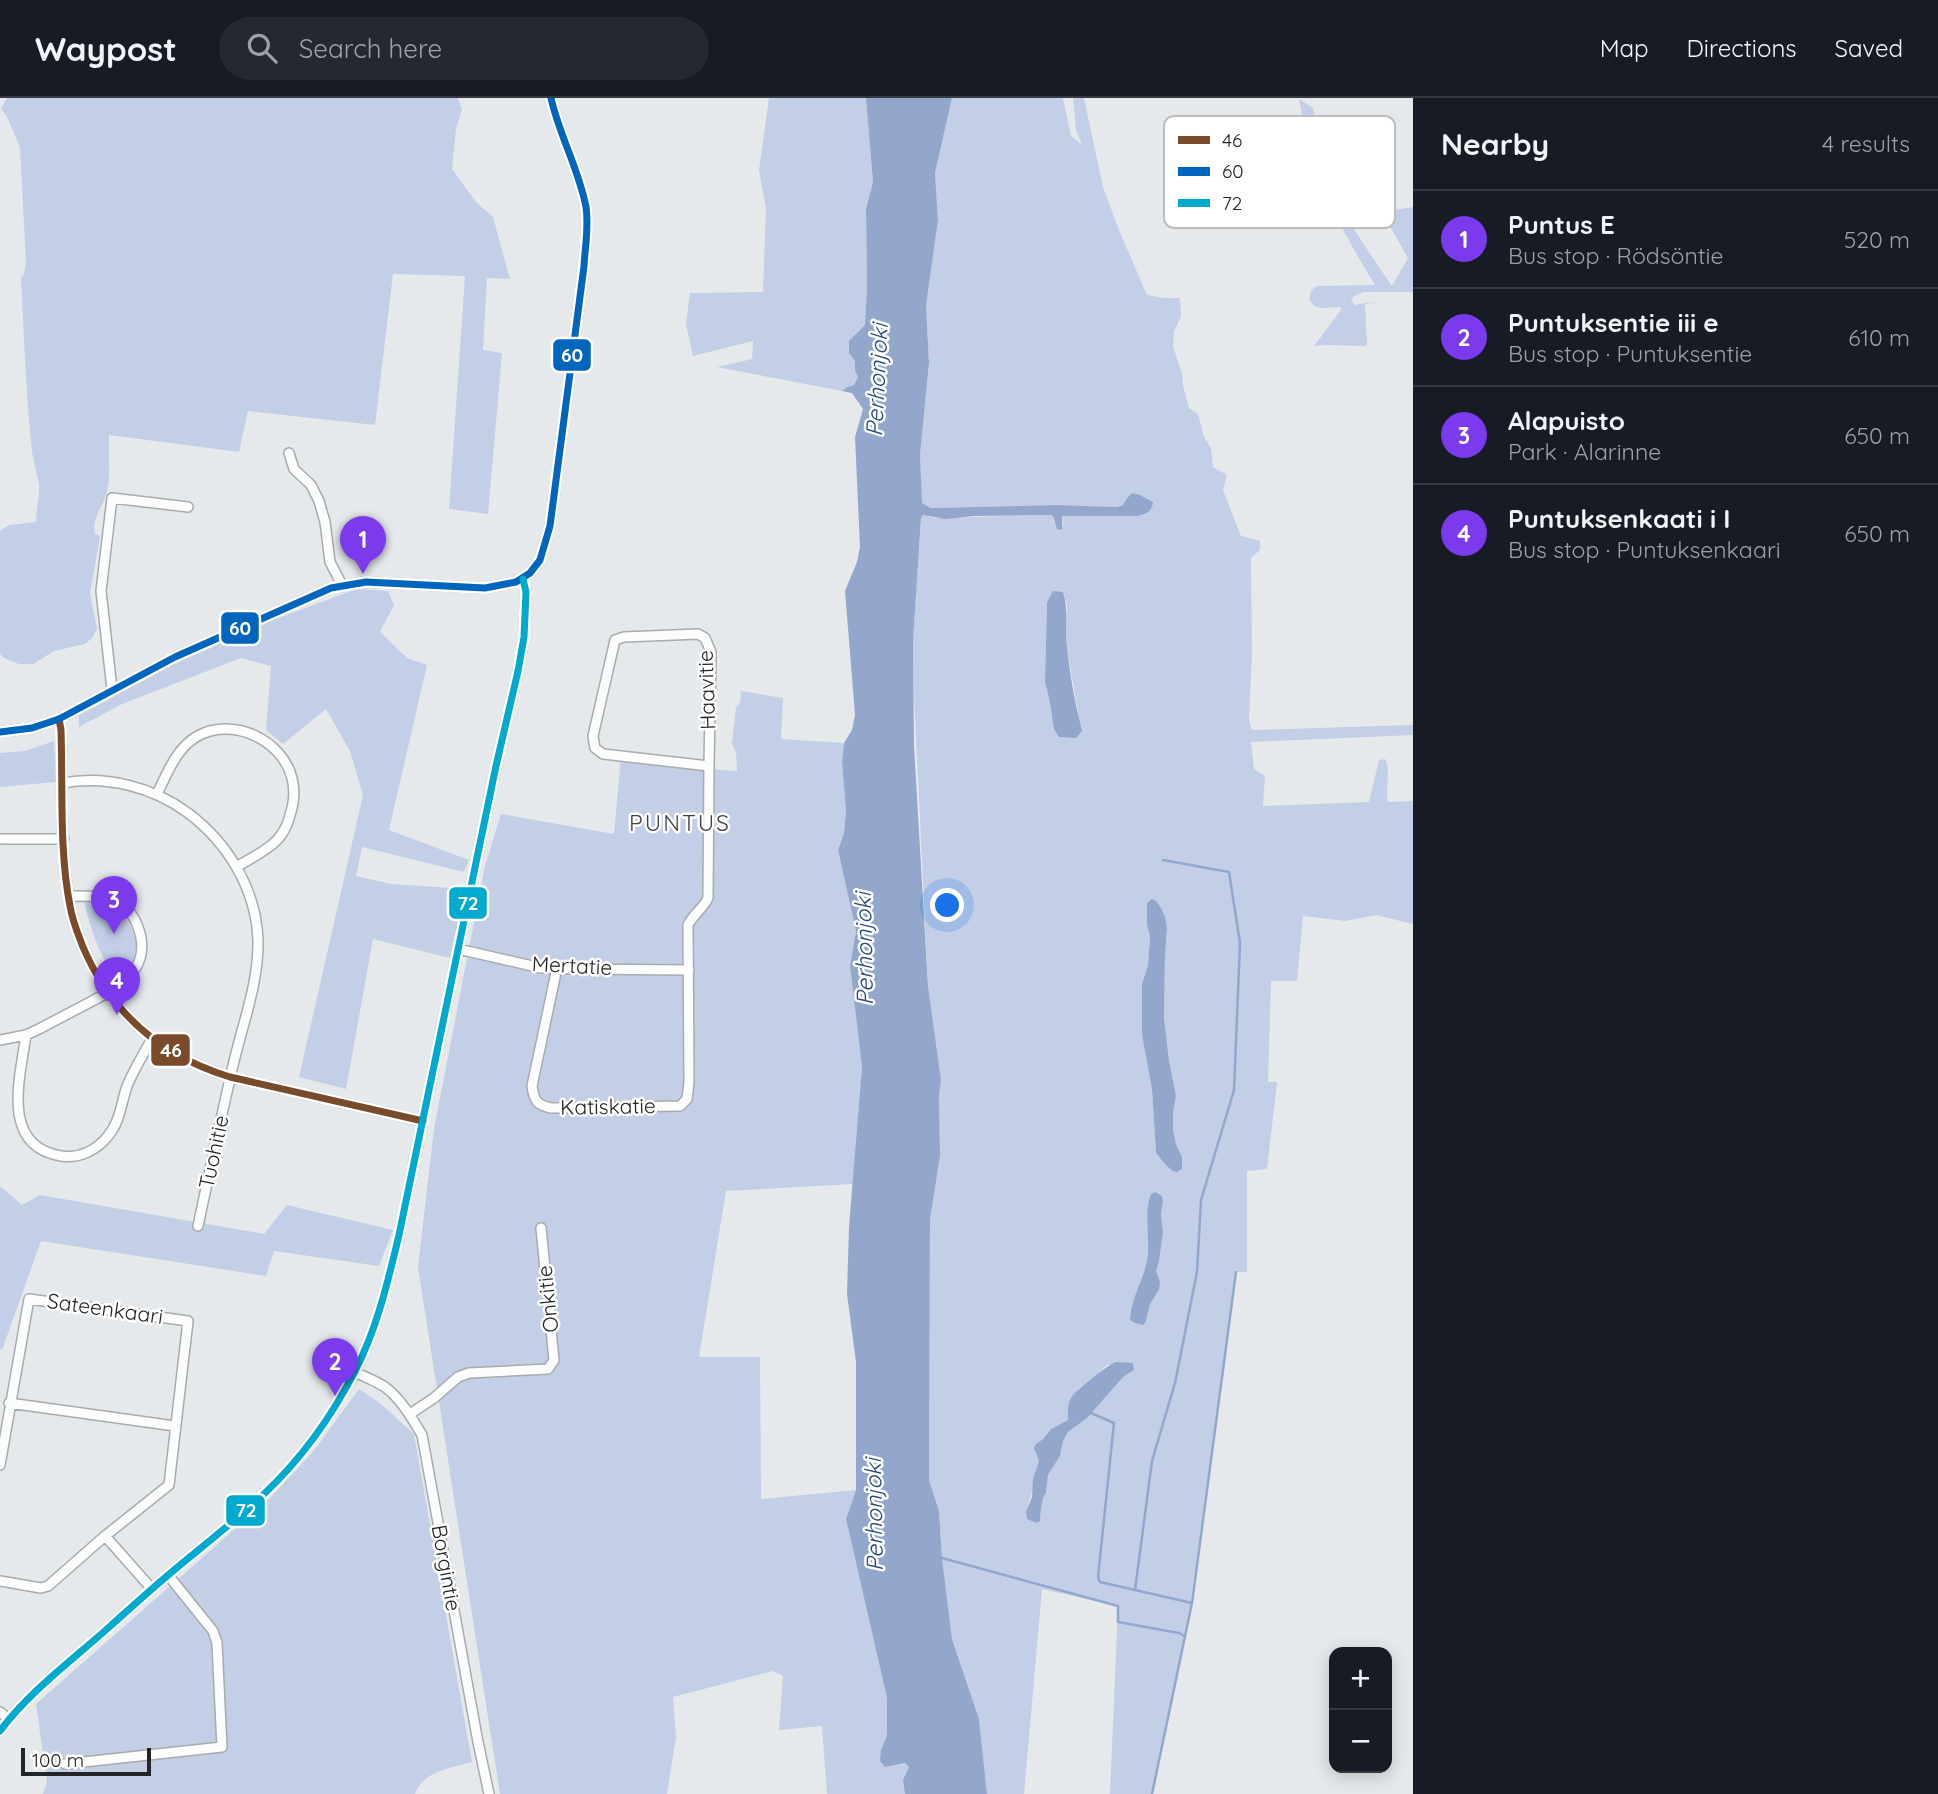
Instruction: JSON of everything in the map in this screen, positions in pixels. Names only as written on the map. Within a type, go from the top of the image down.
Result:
[{"type":"street","points":[[0,732],[32,728],[59,719],[175,657],[331,588],[366,582],[485,588],[523,579],[536,568],[550,526],[587,225],[581,190],[551,98]]},
{"type":"street","points":[[289,453],[294,469],[311,485],[319,500],[330,562],[342,586]]},
{"type":"street","points":[[112,689],[101,591],[112,498],[188,507]]},
{"type":"street","points":[[0,1731],[42,1686],[220,1533],[284,1474],[317,1431],[355,1372],[365,1350],[383,1298],[399,1236],[518,671],[526,592],[523,579]]},
{"type":"street","name":"Haavitie","points":[[689,970],[688,926],[693,914],[708,898],[711,652],[705,638],[698,634],[624,637],[615,640],[593,736],[595,748],[603,754],[709,766]]},
{"type":"street","points":[[59,719],[64,870],[76,930],[107,993],[134,1023],[152,1039],[191,1062],[230,1077],[423,1121]]},
{"type":"street","points":[[62,783],[120,783],[157,794],[200,822],[238,866],[278,839],[289,821],[294,791],[286,763],[277,751],[247,732],[233,729],[207,732],[195,738],[168,770],[157,794]]},
{"type":"street","points":[[2,839],[64,839]]},
{"type":"street","name":"Tuohitie","points":[[198,1226],[254,981],[258,940],[256,923],[238,866]]},
{"type":"street","points":[[0,1040],[26,1035],[107,993],[126,981],[140,958],[143,942],[136,921],[129,911],[113,901],[93,896],[68,896]]},
{"type":"street","name":"Mertatie","points":[[458,950],[541,968],[689,970]]},
{"type":"street","name":"Katiskatie","points":[[557,968],[532,1086],[534,1099],[539,1105],[551,1108],[680,1106],[687,1099],[689,970]]},
{"type":"street","points":[[26,1035],[16,1104],[21,1130],[45,1151],[65,1157],[87,1153],[114,1129],[134,1072],[152,1039]]},
{"type":"street","name":"Onkitie","points":[[410,1414],[458,1377],[469,1373],[548,1369],[554,1360],[541,1228]]},
{"type":"street","name":"Sateenkaari","points":[[0,1465],[29,1299],[188,1321],[169,1485],[48,1586],[41,1588],[0,1581]]},
{"type":"street","name":"Borgintie","points":[[355,1372],[384,1387],[410,1414],[422,1435],[489,1794]]},
{"type":"street","points":[[9,1403],[175,1426]]},
{"type":"street","points":[[105,1536],[152,1589]]},
{"type":"street","points":[[65,1764],[222,1747],[217,1643],[213,1631],[168,1575]]},
{"type":"street","points":[[0,1712],[9,1719]]},
{"type":"shaded area","points":[[7,98],[458,98],[462,109],[456,129],[452,169],[476,202],[493,217],[510,279],[487,278],[483,350],[502,353],[488,514],[449,509],[465,276],[393,274],[375,425],[248,411],[239,452],[109,435],[108,485],[94,528],[95,534],[100,536],[90,594],[97,629],[85,644],[54,651],[33,664],[19,664],[4,658],[0,654],[0,531],[9,525],[36,522],[39,489],[32,452],[25,365],[21,278],[26,263],[20,147],[1,109]]},
{"type":"shaded area","points":[[769,98],[866,98],[873,182],[866,209],[865,325],[855,361],[855,370],[859,376],[854,385],[842,391],[717,367],[752,359],[753,341],[693,356],[686,324],[690,293],[763,292],[766,208],[759,170]]},
{"type":"shaded area","points":[[952,98],[1063,98],[1071,136],[1082,145],[1076,130],[1073,98],[1084,98],[1103,187],[1147,295],[1180,298],[1181,317],[1174,331],[1173,347],[1182,373],[1189,408],[1198,414],[1204,437],[1211,448],[1213,467],[1227,475],[1223,490],[1241,536],[1260,541],[1260,550],[1251,558],[1252,654],[1249,720],[1252,730],[1413,725],[1413,735],[1251,742],[1254,769],[1265,776],[1263,806],[1369,802],[1379,760],[1385,759],[1388,769],[1388,802],[1413,801],[1413,924],[1376,915],[1346,921],[1303,916],[1297,981],[1271,981],[1268,1082],[1277,1082],[1267,1169],[1247,1171],[1247,1272],[1236,1272],[1188,1621],[1152,1794],[1110,1794],[1118,1606],[1042,1589],[1024,1794],[987,1794],[979,1719],[952,1639],[939,1511],[929,1480],[930,1220],[940,1156],[941,1080],[928,986],[914,695],[913,641],[921,518],[923,515],[935,518],[1051,515],[1054,522],[1063,524],[1062,516],[1137,516],[1148,499],[1132,493],[1123,505],[1117,507],[1055,505],[930,508],[921,503],[920,455],[929,363],[926,306],[938,220],[935,173]],"holes":[[[1063,592],[1067,604],[1067,649],[1079,718],[1051,714],[1045,682],[1047,601]],[[1147,903],[1167,928],[1164,1018],[1176,1096],[1173,1129],[1182,1157],[1172,1171],[1156,1153],[1152,1089],[1142,1035],[1142,984],[1148,965],[1150,937]],[[1163,1201],[1163,1233],[1156,1271],[1159,1290],[1150,1304],[1146,1321],[1136,1294],[1147,1265],[1148,1203]],[[1107,1365],[1134,1370],[1123,1377],[1079,1424],[1068,1432],[1060,1456],[1048,1475],[1040,1520],[1037,1523],[1028,1505],[1039,1464],[1036,1444],[1051,1429],[1069,1420],[1071,1401],[1079,1388]]]},
{"type":"shaded area","points":[[1299,99],[1313,108],[1315,116],[1302,116]]},
{"type":"shaded area","points":[[1413,207],[1413,292],[1364,292],[1354,296],[1351,301],[1355,305],[1382,302],[1365,304],[1367,344],[1314,346],[1341,307],[1314,306],[1309,299],[1310,291],[1317,286],[1375,285],[1342,228],[1354,228],[1392,286],[1408,258],[1391,228],[1395,228],[1395,210]]},
{"type":"shaded area","points":[[356,589],[388,591],[394,605],[380,632],[407,658],[427,665],[389,830],[469,860],[464,872],[362,847],[356,876],[391,884],[465,889],[450,958],[373,939],[346,1089],[299,1077],[363,795],[350,751],[326,709],[283,744],[266,730],[271,666],[241,658],[122,704],[79,727],[79,713],[166,666],[233,635]]},
{"type":"shaded area","points":[[741,691],[783,698],[781,739],[844,743],[842,762],[846,810],[844,833],[838,850],[856,931],[850,966],[862,1067],[853,1184],[726,1191],[699,1357],[760,1357],[761,1499],[856,1490],[846,1519],[887,1698],[887,1735],[881,1750],[897,1765],[905,1763],[910,1767],[904,1787],[905,1794],[827,1794],[822,1726],[779,1730],[783,1676],[773,1671],[673,1697],[676,1737],[667,1794],[500,1794],[418,1267],[434,1129],[485,866],[501,814],[614,834],[621,757],[649,760],[660,765],[737,771],[736,752],[732,744],[736,707],[740,703]]},
{"type":"shaded area","points":[[54,741],[56,782],[0,787],[0,753],[25,751]]},
{"type":"shaded area","points":[[84,902],[112,908],[132,929],[136,943],[135,956],[118,979],[101,952]]},
{"type":"shaded area","points":[[0,1186],[22,1205],[40,1195],[264,1234],[287,1205],[393,1230],[379,1266],[274,1251],[266,1276],[41,1241],[2,1350]]},
{"type":"shaded area","points":[[359,1389],[381,1404],[414,1434],[472,1762],[431,1775],[424,1780],[415,1794],[43,1794],[47,1782],[36,1704],[269,1499],[312,1453]]},
{"type":"water","name":"Perhonjoki","points":[[866,98],[952,98],[935,173],[938,220],[926,306],[929,363],[920,455],[922,503],[931,508],[1055,505],[1117,507],[1123,505],[1132,493],[1153,502],[1148,512],[1137,516],[1062,516],[1062,530],[1057,529],[1051,515],[946,519],[923,515],[921,518],[913,641],[914,746],[928,986],[941,1080],[940,1156],[930,1220],[929,1480],[939,1511],[952,1639],[979,1719],[987,1794],[905,1794],[903,1780],[909,1767],[905,1763],[885,1767],[880,1761],[887,1735],[887,1698],[846,1519],[856,1490],[856,1362],[847,1294],[849,1227],[862,1067],[850,966],[856,931],[838,850],[844,833],[846,810],[842,762],[844,743],[852,730],[855,715],[845,591],[860,547],[855,437],[863,409],[852,393],[842,391],[854,385],[858,377],[855,361],[849,353],[849,341],[865,325],[866,209],[873,182]]},
{"type":"water","points":[[1053,591],[1063,592],[1065,599],[1068,658],[1082,731],[1076,738],[1059,737],[1054,729],[1045,682],[1047,602]]},
{"type":"water","points":[[1152,899],[1161,908],[1167,928],[1164,1018],[1176,1096],[1173,1129],[1182,1157],[1182,1169],[1177,1172],[1172,1171],[1156,1153],[1152,1089],[1142,1035],[1142,984],[1148,965],[1150,937],[1147,903]]},
{"type":"water","points":[[1155,1192],[1162,1196],[1163,1201],[1163,1233],[1156,1271],[1160,1282],[1143,1325],[1130,1320],[1147,1261],[1148,1210],[1151,1194]]},
{"type":"water","points":[[1116,1362],[1133,1363],[1134,1370],[1123,1377],[1087,1418],[1068,1432],[1060,1456],[1048,1475],[1040,1521],[1037,1523],[1027,1519],[1026,1512],[1032,1497],[1033,1479],[1039,1461],[1034,1448],[1036,1444],[1051,1429],[1068,1420],[1069,1403],[1074,1394]]},
{"type":"waterway","points":[[1135,1590],[1152,1461],[1175,1383],[1197,1272],[1201,1200],[1234,1090],[1240,943],[1229,872],[1163,860]]},
{"type":"waterway","points":[[1152,1794],[1192,1603],[1236,1272]]},
{"type":"waterway","points":[[1091,1413],[1114,1423],[1098,1577],[1100,1582],[1192,1603]]},
{"type":"waterway","points":[[942,1558],[1118,1606],[1118,1622],[1184,1636]]},
{"type":"transit line","name":"60","points":[[0,732],[32,728],[59,719],[175,657],[331,588],[366,582],[485,588],[516,582],[530,573],[540,560],[550,526],[587,229],[583,193],[551,98]]},
{"type":"transit line","name":"72","points":[[0,1731],[51,1677],[277,1481],[326,1421],[363,1355],[381,1304],[399,1235],[518,671],[524,637],[526,592],[523,579]]},
{"type":"transit line","name":"46","points":[[59,719],[63,841],[71,911],[75,927],[95,971],[124,1012],[161,1044],[205,1068],[230,1077],[423,1121]]},
{"type":"place","name":"Puntus E","points":[[363,574]]},
{"type":"place","name":"Alapuisto","points":[[114,934]]},
{"type":"place","name":"Puntuksenkaati i I","points":[[117,1015]]},
{"type":"place","name":"Puntuksentie iii e","points":[[335,1396]]},
{"type":"district","name":"PUNTUS","points":[[680,823]]}]
